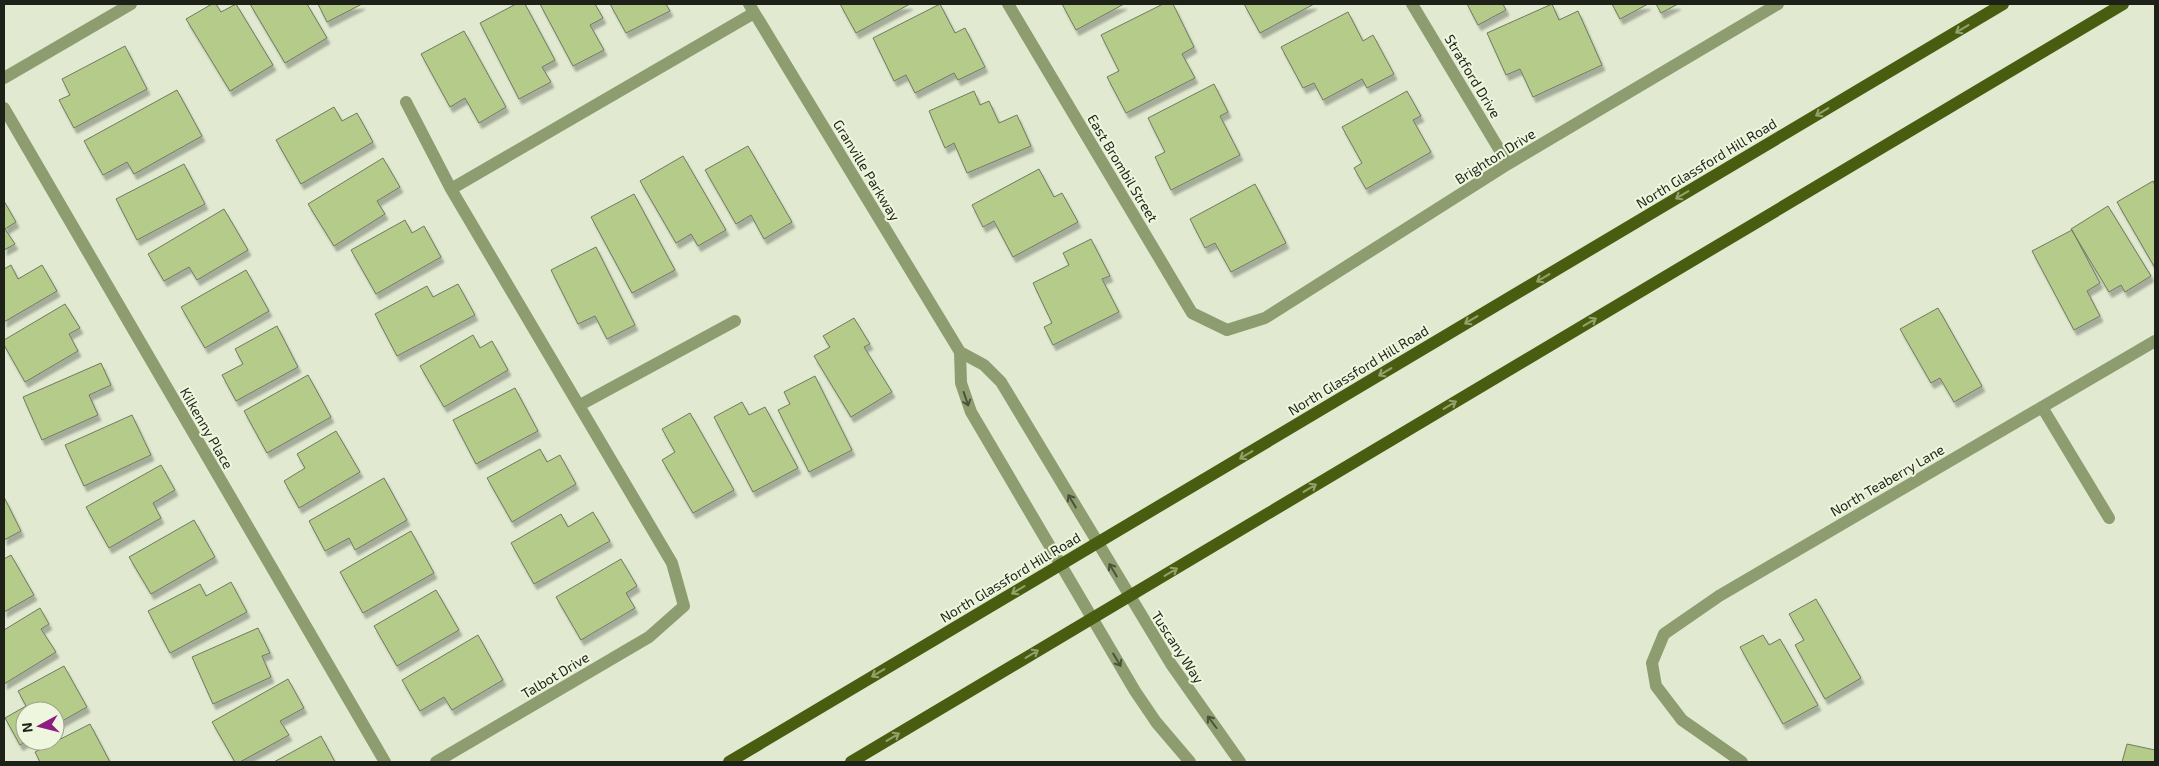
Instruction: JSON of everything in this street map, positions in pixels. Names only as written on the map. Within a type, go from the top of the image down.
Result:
[{"type":"main road","name":"North Glassford Hill Road","points":[[728,762],[2003,4]]},
{"type":"main road","points":[[851,762],[2123,4]]},
{"type":"street","points":[[4,78],[130,4]]},
{"type":"street","name":"East Brombil Street","points":[[1008,4],[1192,313],[1227,330]]},
{"type":"street","name":"Stratford Drive","points":[[1412,4],[1508,164]]},
{"type":"street","name":"Brighton Drive","points":[[1227,330],[1264,318],[1508,164],[1778,4]]},
{"type":"street","points":[[451,188],[751,8]]},
{"type":"street","name":"Granville Parkway","points":[[751,8],[960,352],[961,383],[970,412],[1060,565]]},
{"type":"street","points":[[406,102],[451,188],[580,405],[735,321]]},
{"type":"street","name":"Kilkenny Place","points":[[4,108],[385,762]]},
{"type":"street","name":"North Teaberry Lane","points":[[1742,762],[1682,720],[1656,686],[1652,663],[1664,634],[1719,596],[2155,341]]},
{"type":"street","points":[[960,352],[984,365],[1001,382],[1097,543]]},
{"type":"street","name":"Talbot Drive","points":[[436,762],[649,637],[684,606],[672,563],[580,405]]},
{"type":"street","points":[[2042,407],[2109,518]]},
{"type":"street","name":"Tuscany Way","points":[[1097,543],[1187,689],[1240,762]]},
{"type":"street","points":[[1060,565],[1091,619],[1156,722],[1190,762]]},
{"type":"building","points":[[212,4],[216,4],[221,12],[236,4],[273,65],[230,91],[186,19]]},
{"type":"building","points":[[250,4],[307,4],[327,38],[285,63]]},
{"type":"building","points":[[318,4],[362,4],[327,22]]},
{"type":"building","points":[[516,4],[525,4],[555,60],[542,67],[551,82],[519,99],[480,23]]},
{"type":"building","points":[[540,4],[595,4],[603,18],[590,25],[604,50],[573,66]]},
{"type":"building","points":[[610,4],[666,4],[670,11],[626,33]]},
{"type":"building","points":[[840,4],[910,4],[856,33]]},
{"type":"building","points":[[940,4],[955,33],[965,28],[985,67],[958,80],[954,73],[915,93],[906,75],[894,81],[873,38]]},
{"type":"building","points":[[1062,4],[1124,4],[1076,30]]},
{"type":"building","points":[[1163,4],[1173,4],[1194,47],[1182,54],[1195,78],[1126,113],[1107,77],[1119,71],[1101,35]]},
{"type":"building","points":[[1244,4],[1314,4],[1260,33]]},
{"type":"building","points":[[1467,4],[1503,4],[1506,10],[1478,25]]},
{"type":"building","points":[[1552,4],[1559,20],[1578,11],[1602,65],[1533,97],[1520,69],[1506,75],[1487,33]]},
{"type":"building","points":[[1612,4],[1648,4],[1620,19]]},
{"type":"building","points":[[1656,4],[1678,4],[1661,13]]},
{"type":"building","points":[[1348,12],[1363,41],[1373,35],[1394,74],[1367,88],[1362,79],[1323,100],[1314,83],[1303,88],[1281,47]]},
{"type":"building","points":[[464,31],[506,107],[479,123],[465,98],[450,107],[421,54]]},
{"type":"building","points":[[125,46],[147,89],[74,128],[59,100],[70,95],[62,79]]},
{"type":"building","points":[[1214,84],[1228,112],[1220,116],[1240,155],[1171,190],[1155,157],[1165,152],[1148,118]]},
{"type":"building","points":[[177,90],[202,136],[134,174],[127,162],[103,175],[84,141]]},
{"type":"building","points":[[974,91],[980,105],[989,101],[999,123],[1017,115],[1031,146],[967,173],[954,143],[945,148],[929,111]]},
{"type":"building","points":[[1407,91],[1421,116],[1413,120],[1431,152],[1366,189],[1354,168],[1362,163],[1342,127]]},
{"type":"building","points":[[334,107],[342,121],[357,113],[373,142],[301,184],[276,140]]},
{"type":"building","points":[[748,146],[792,222],[764,239],[751,215],[736,224],[705,170]]},
{"type":"building","points":[[683,156],[726,230],[698,246],[691,234],[676,243],[640,181]]},
{"type":"building","points":[[383,158],[400,187],[377,201],[385,214],[334,246],[308,204]]},
{"type":"building","points":[[184,164],[205,204],[137,240],[116,199]]},
{"type":"building","points":[[1039,169],[1054,197],[1062,193],[1078,222],[1013,257],[994,221],[983,227],[972,205]]},
{"type":"building","points":[[2153,181],[2155,185],[2155,268],[2117,202]]},
{"type":"building","points":[[1255,184],[1286,243],[1231,272],[1215,243],[1205,248],[1190,219]]},
{"type":"building","points":[[634,194],[675,270],[632,293],[591,217]]},
{"type":"building","points":[[4,201],[16,222],[5,229],[15,244],[4,250]]},
{"type":"building","points":[[2108,206],[2151,276],[2125,292],[2121,285],[2109,292],[2071,229]]},
{"type":"building","points":[[224,209],[248,250],[197,280],[189,267],[164,281],[148,254]]},
{"type":"building","points":[[405,220],[412,233],[424,226],[441,257],[376,294],[351,250]]},
{"type":"building","points":[[2072,230],[2100,283],[2087,291],[2100,316],[2074,330],[2032,251]]},
{"type":"building","points":[[1091,239],[1110,276],[1102,279],[1119,312],[1053,345],[1044,327],[1052,323],[1033,283],[1069,265],[1063,253]]},
{"type":"building","points":[[596,247],[635,325],[607,339],[595,316],[578,324],[551,270]]},
{"type":"building","points":[[11,265],[18,279],[42,265],[57,291],[4,322],[4,269]]},
{"type":"building","points":[[246,270],[269,311],[205,348],[181,307]]},
{"type":"building","points":[[458,284],[475,315],[397,356],[375,314],[427,286],[433,297]]},
{"type":"building","points":[[65,304],[80,328],[69,334],[78,351],[25,382],[4,345],[4,340]]},
{"type":"building","points":[[1938,308],[1982,386],[1954,402],[1940,378],[1931,383],[1900,329]]},
{"type":"building","points":[[854,318],[870,344],[864,347],[892,392],[851,417],[814,356],[830,347],[823,336]]},
{"type":"building","points":[[277,326],[298,367],[236,401],[222,375],[243,364],[235,349]]},
{"type":"building","points":[[473,335],[480,348],[492,341],[508,370],[444,407],[420,366]]},
{"type":"building","points":[[101,363],[111,385],[89,395],[98,415],[42,440],[23,397]]},
{"type":"building","points":[[308,375],[331,417],[267,453],[244,411]]},
{"type":"building","points":[[815,376],[852,450],[809,472],[778,410],[790,404],[784,392]]},
{"type":"building","points":[[515,388],[538,431],[476,464],[453,420]]},
{"type":"building","points":[[742,402],[749,415],[765,407],[798,468],[753,492],[714,417]]},
{"type":"building","points":[[690,413],[734,490],[693,513],[662,460],[675,452],[662,429]]},
{"type":"building","points":[[132,415],[151,455],[84,486],[65,445]]},
{"type":"building","points":[[336,431],[360,472],[299,508],[284,481],[305,468],[297,454]]},
{"type":"building","points":[[540,449],[547,462],[560,455],[576,484],[512,522],[487,478]]},
{"type":"building","points":[[161,465],[175,490],[153,503],[161,518],[109,548],[86,507]]},
{"type":"building","points":[[384,478],[407,520],[355,550],[349,538],[325,551],[309,521]]},
{"type":"building","points":[[4,497],[21,531],[4,540]]},
{"type":"building","points":[[593,512],[610,541],[534,584],[511,543],[561,514],[568,527]]},
{"type":"building","points":[[194,520],[215,557],[151,594],[129,557]]},
{"type":"building","points":[[411,531],[434,573],[363,613],[340,572]]},
{"type":"building","points":[[11,555],[34,595],[4,612],[4,559]]},
{"type":"building","points":[[621,559],[637,586],[626,593],[635,608],[581,640],[556,597]]},
{"type":"building","points":[[231,582],[247,612],[170,653],[148,611],[200,584],[206,596]]},
{"type":"building","points":[[436,590],[459,630],[397,666],[374,626]]},
{"type":"building","points":[[1816,599],[1861,678],[1825,699],[1795,645],[1804,640],[1789,614]]},
{"type":"building","points":[[40,608],[49,624],[41,629],[56,652],[4,684],[4,630]]},
{"type":"building","points":[[258,628],[270,653],[262,656],[271,677],[213,704],[192,657]]},
{"type":"building","points":[[478,635],[503,680],[452,710],[444,697],[420,711],[402,680]]},
{"type":"building","points":[[1763,635],[1769,645],[1780,639],[1818,705],[1783,724],[1740,647]]},
{"type":"building","points":[[64,666],[87,707],[65,719],[65,701],[23,701],[18,691]]},
{"type":"building","points":[[288,679],[304,708],[280,721],[289,735],[240,762],[235,762],[212,722]]},
{"type":"building","points":[[15,712],[15,736],[5,718]]},
{"type":"building","points":[[90,724],[110,762],[40,762],[35,752],[65,751],[65,737]]},
{"type":"building","points":[[321,736],[335,762],[274,762]]},
{"type":"building","points":[[2127,744],[2155,750],[2155,762],[2122,762]]}]
